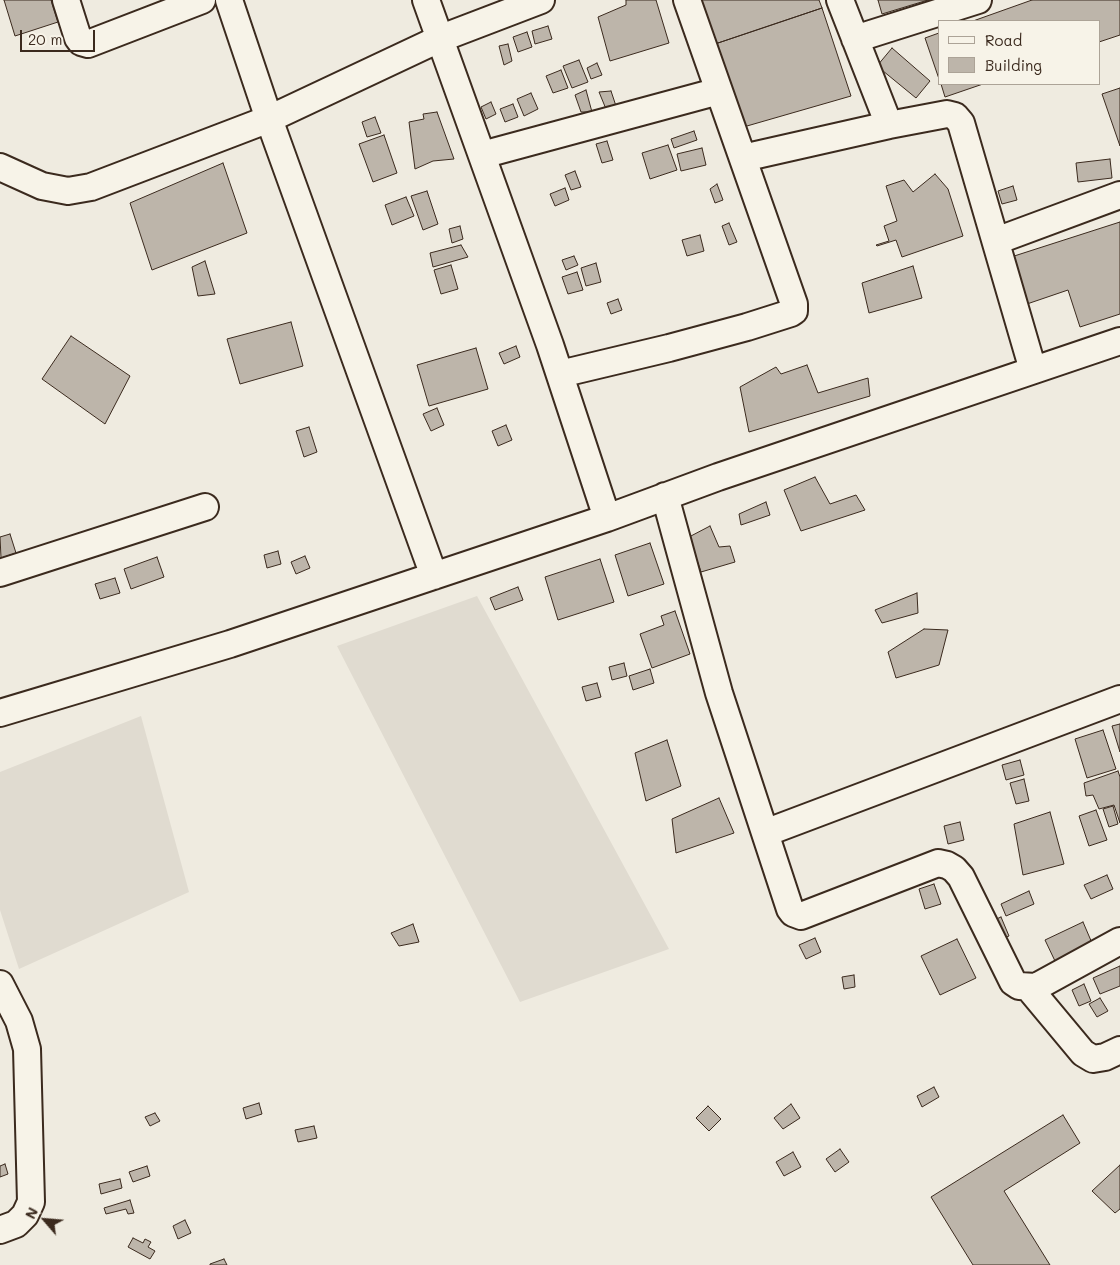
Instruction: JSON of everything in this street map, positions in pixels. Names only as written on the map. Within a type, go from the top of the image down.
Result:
[{"type":"street","points":[[66,0],[78,38],[80,42],[88,44],[202,0]]},
{"type":"street","points":[[229,0],[269,118],[434,576]]},
{"type":"street","points":[[426,0],[560,374],[607,518]]},
{"type":"street","points":[[0,166],[42,186],[68,191],[91,187],[269,118],[439,38],[541,0]]},
{"type":"street","points":[[560,374],[747,327],[794,311],[794,304],[687,0]]},
{"type":"street","points":[[840,0],[888,125]]},
{"type":"street","points":[[854,39],[978,0]]},
{"type":"street","points":[[482,155],[719,91]]},
{"type":"street","points":[[743,158],[888,125],[947,114],[955,116],[961,123],[1033,370]]},
{"type":"street","points":[[996,241],[1120,195]]},
{"type":"street","points":[[0,713],[230,644],[607,518],[665,496],[1120,341]]},
{"type":"street","points":[[665,496],[719,693],[790,908],[797,915],[801,916],[938,863],[947,865],[961,876],[1013,982],[1019,986],[1036,986],[1120,941]]},
{"type":"street","points":[[0,573],[205,507]]},
{"type":"street","points":[[764,833],[1120,699]]},
{"type":"street","points":[[0,984],[19,1021],[27,1049],[31,1202],[25,1215],[16,1224],[0,1230]]},
{"type":"street","points":[[1028,987],[1083,1053],[1093,1059],[1105,1057],[1120,1050]]},
{"type":"shaded area","points":[[477,596],[669,949],[520,1002],[337,646]]},
{"type":"shaded area","points":[[141,716],[189,892],[19,969],[0,910],[0,772]]},
{"type":"building","points":[[4,0],[51,0],[58,22],[15,36]]},
{"type":"building","points":[[626,0],[656,0],[669,43],[610,61],[598,17],[626,5]]},
{"type":"building","points":[[700,0],[819,0],[822,8],[715,44]]},
{"type":"building","points":[[878,0],[928,0],[882,14]]},
{"type":"building","points":[[1032,0],[1120,0],[1120,35],[1100,42],[1100,20],[976,20]]},
{"type":"building","points":[[822,8],[851,96],[740,128],[715,44]]},
{"type":"building","points":[[548,26],[552,39],[535,44],[532,31]]},
{"type":"building","points":[[527,32],[532,47],[518,52],[513,37]]},
{"type":"building","points":[[938,33],[938,76],[925,38]]},
{"type":"building","points":[[508,44],[512,61],[504,65],[499,46]]},
{"type":"building","points":[[892,48],[930,81],[916,98],[877,66]]},
{"type":"building","points":[[579,60],[588,82],[572,88],[563,66]]},
{"type":"building","points":[[597,63],[602,75],[591,79],[587,68]]},
{"type":"building","points":[[561,70],[568,88],[553,93],[546,76]]},
{"type":"building","points":[[941,85],[980,85],[945,97]]},
{"type":"building","points":[[1120,88],[1120,146],[1102,94]]},
{"type":"building","points":[[586,90],[592,112],[581,112],[575,95]]},
{"type":"building","points":[[611,91],[616,106],[606,109],[599,92]]},
{"type":"building","points":[[531,93],[538,109],[524,116],[517,99]]},
{"type":"building","points":[[491,102],[496,114],[486,119],[481,107]]},
{"type":"building","points":[[513,104],[518,117],[505,122],[500,109]]},
{"type":"building","points":[[437,112],[454,159],[433,161],[415,169],[409,122],[424,119],[423,114]]},
{"type":"building","points":[[375,117],[381,133],[367,137],[362,122]]},
{"type":"building","points":[[694,131],[697,140],[674,148],[671,139]]},
{"type":"building","points":[[384,135],[397,173],[373,182],[359,144]]},
{"type":"building","points":[[607,141],[613,160],[602,163],[596,144]]},
{"type":"building","points":[[668,145],[677,170],[650,179],[642,153]]},
{"type":"building","points":[[702,148],[706,165],[681,171],[677,154]]},
{"type":"building","points":[[1110,159],[1112,178],[1078,182],[1076,163]]},
{"type":"building","points":[[223,163],[247,233],[152,270],[130,203]]},
{"type":"building","points":[[575,171],[581,187],[571,190],[565,175]]},
{"type":"building","points":[[935,174],[948,189],[963,236],[902,257],[896,240],[877,246],[889,241],[884,226],[897,221],[886,186],[904,180],[913,192]]},
{"type":"building","points":[[717,184],[723,200],[715,203],[710,189]]},
{"type":"building","points":[[1013,186],[1017,200],[1002,204],[998,191]]},
{"type":"building","points":[[565,188],[569,200],[555,206],[550,194]]},
{"type":"building","points":[[427,191],[438,224],[423,230],[411,196]]},
{"type":"building","points":[[406,197],[414,216],[392,225],[385,205]]},
{"type":"building","points":[[1120,222],[1120,314],[1080,327],[1068,290],[1024,305],[1008,258]]},
{"type":"building","points":[[729,223],[737,242],[729,245],[722,226]]},
{"type":"building","points":[[460,226],[463,239],[452,243],[449,229]]},
{"type":"building","points":[[700,235],[704,251],[687,256],[682,240]]},
{"type":"building","points":[[461,245],[468,257],[433,267],[430,253]]},
{"type":"building","points":[[574,256],[578,265],[566,270],[562,260]]},
{"type":"building","points":[[205,261],[215,294],[198,296],[192,267]]},
{"type":"building","points":[[596,263],[601,282],[586,286],[581,268]]},
{"type":"building","points":[[451,265],[458,289],[441,294],[434,270]]},
{"type":"building","points":[[913,266],[922,298],[869,313],[862,283]]},
{"type":"building","points":[[577,272],[583,290],[568,294],[562,277]]},
{"type":"building","points":[[618,299],[622,310],[611,314],[607,303]]},
{"type":"building","points":[[291,322],[303,366],[240,384],[227,339]]},
{"type":"building","points":[[71,336],[130,376],[105,424],[42,379]]},
{"type":"building","points":[[516,346],[520,357],[504,364],[499,353]]},
{"type":"building","points":[[476,348],[488,389],[429,406],[417,365]]},
{"type":"building","points":[[807,365],[818,393],[868,378],[870,396],[749,432],[740,387],[776,367],[781,374]]},
{"type":"building","points":[[437,408],[444,425],[431,431],[423,414]]},
{"type":"building","points":[[506,425],[512,440],[498,446],[492,431]]},
{"type":"building","points":[[309,427],[317,452],[304,457],[296,431]]},
{"type":"building","points":[[815,477],[830,504],[856,495],[865,510],[801,531],[784,490]]},
{"type":"building","points":[[766,502],[770,515],[741,525],[739,514]]},
{"type":"building","points":[[710,526],[719,547],[730,546],[735,562],[701,572],[689,537]]},
{"type":"building","points":[[10,534],[16,553],[1,558],[0,537]]},
{"type":"building","points":[[650,543],[664,584],[628,596],[615,555]]},
{"type":"building","points":[[278,551],[281,564],[267,568],[264,555]]},
{"type":"building","points":[[305,556],[310,568],[296,574],[291,562]]},
{"type":"building","points":[[157,557],[164,577],[131,589],[124,569]]},
{"type":"building","points":[[600,559],[614,602],[558,620],[545,577]]},
{"type":"building","points":[[115,578],[120,593],[100,599],[95,584]]},
{"type":"building","points":[[518,587],[523,600],[495,610],[490,598]]},
{"type":"building","points":[[917,593],[918,613],[882,623],[875,610]]},
{"type":"building","points":[[675,611],[690,654],[652,668],[640,634],[664,625],[661,616]]},
{"type":"building","points":[[924,629],[948,630],[939,665],[896,678],[888,652]]},
{"type":"building","points":[[624,663],[627,676],[612,680],[609,667]]},
{"type":"building","points":[[650,669],[654,683],[633,690],[629,676]]},
{"type":"building","points":[[597,683],[601,697],[586,701],[582,687]]},
{"type":"building","points":[[1120,724],[1120,752],[1112,726]]},
{"type":"building","points":[[1103,730],[1116,769],[1087,778],[1075,739]]},
{"type":"building","points":[[667,740],[681,786],[646,801],[635,753]]},
{"type":"building","points":[[1020,760],[1024,775],[1006,780],[1002,765]]},
{"type":"building","points":[[1118,771],[1120,777],[1120,823],[1114,805],[1099,809],[1093,795],[1086,796],[1084,783]]},
{"type":"building","points":[[1024,779],[1029,801],[1016,804],[1010,783]]},
{"type":"building","points":[[719,798],[734,833],[676,853],[672,819]]},
{"type":"building","points":[[1113,806],[1118,824],[1109,827],[1103,809]]},
{"type":"building","points":[[1096,810],[1107,840],[1089,846],[1079,816]]},
{"type":"building","points":[[1050,812],[1064,864],[1023,875],[1014,824]]},
{"type":"building","points":[[960,822],[964,840],[948,844],[944,826]]},
{"type":"building","points":[[1107,875],[1113,889],[1091,899],[1084,885]]},
{"type":"building","points":[[934,884],[941,904],[925,909],[919,889]]},
{"type":"building","points":[[1029,891],[1034,904],[1006,916],[1001,904]]},
{"type":"building","points":[[1001,917],[1009,936],[994,942],[987,923]]},
{"type":"building","points":[[1083,922],[1092,943],[1055,961],[1045,940]]},
{"type":"building","points":[[413,924],[419,942],[399,946],[391,933]]},
{"type":"building","points":[[815,938],[821,952],[806,959],[799,945]]},
{"type":"building","points":[[957,939],[976,978],[940,995],[921,956]]},
{"type":"building","points":[[1120,966],[1120,986],[1100,994],[1093,978]]},
{"type":"building","points":[[854,975],[855,987],[844,989],[842,977]]},
{"type":"building","points":[[1084,984],[1091,1001],[1079,1006],[1072,990]]},
{"type":"building","points":[[1100,998],[1108,1011],[1097,1017],[1089,1004]]},
{"type":"building","points":[[934,1087],[939,1097],[922,1107],[917,1096]]},
{"type":"building","points":[[259,1103],[262,1114],[246,1119],[243,1108]]},
{"type":"building","points":[[791,1104],[800,1118],[783,1129],[774,1118]]},
{"type":"building","points":[[708,1106],[721,1119],[709,1131],[696,1118]]},
{"type":"building","points":[[155,1113],[160,1121],[150,1126],[145,1117]]},
{"type":"building","points":[[1063,1115],[1080,1143],[1004,1191],[1050,1265],[973,1265],[931,1197]]},
{"type":"building","points":[[314,1126],[317,1138],[298,1142],[295,1130]]},
{"type":"building","points":[[840,1149],[849,1162],[835,1172],[826,1159]]},
{"type":"building","points":[[793,1152],[801,1167],[784,1176],[776,1162]]},
{"type":"building","points":[[5,1164],[8,1174],[0,1177],[0,1166]]},
{"type":"building","points":[[1120,1165],[1120,1209],[1115,1213],[1092,1191]]},
{"type":"building","points":[[147,1166],[150,1176],[133,1182],[129,1172]]},
{"type":"building","points":[[120,1179],[122,1188],[101,1194],[99,1184]]},
{"type":"building","points":[[130,1200],[134,1213],[128,1214],[126,1209],[106,1214],[104,1208]]},
{"type":"building","points":[[185,1220],[191,1233],[178,1239],[173,1226]]},
{"type":"building","points":[[133,1238],[143,1243],[145,1239],[151,1242],[148,1247],[155,1251],[150,1259],[128,1247]]},
{"type":"building","points":[[224,1259],[227,1265],[210,1265],[210,1264]]}]
